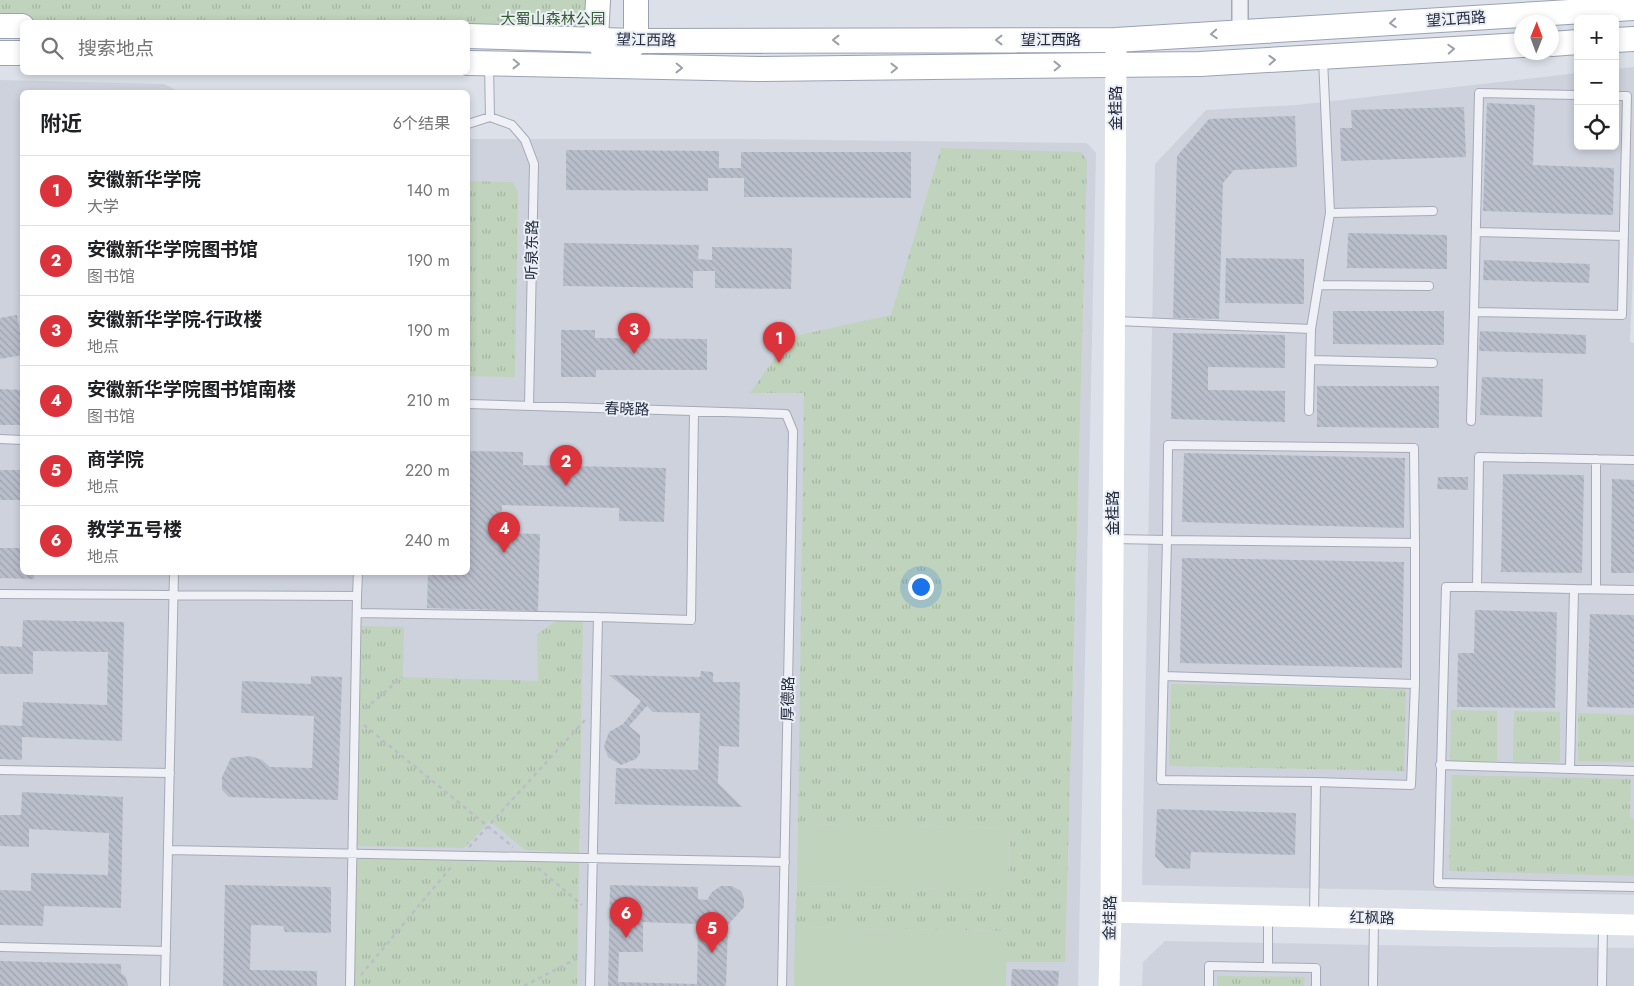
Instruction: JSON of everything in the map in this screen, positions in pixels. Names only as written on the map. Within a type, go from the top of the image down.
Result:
[{"type":"main road","points":[[598,0],[596,39],[616,66],[636,40],[636,0]]},
{"type":"main road","name":"望江西路","points":[[470,36],[636,40],[1116,40],[1240,33],[1530,7],[1634,8]]},
{"type":"main road","points":[[0,26],[20,26]]},
{"type":"main road","points":[[1619,40],[1634,39]]},
{"type":"main road","points":[[1559,43],[1574,42]]},
{"type":"main road","name":"望江西路","points":[[478,63],[758,69],[1200,64],[1514,45]]},
{"type":"main road","points":[[0,53],[20,53]]},
{"type":"street","points":[[1240,0],[1240,33]]},
{"type":"street","name":"金桂路","points":[[1109,986],[1116,40]]},
{"type":"street","name":"红枫路","points":[[1111,912],[1634,925]]},
{"type":"lane","points":[[1309,411],[1312,328],[1330,213],[1323,57]]},
{"type":"lane","points":[[470,123],[490,117],[478,63]]},
{"type":"lane","points":[[1471,421],[1479,94],[1574,95]]},
{"type":"lane","points":[[1474,312],[1622,315],[1626,96],[1619,96]]},
{"type":"lane","name":"听泉东路","points":[[490,117],[512,125],[525,140],[534,164],[529,406]]},
{"type":"lane","points":[[1330,213],[1433,211]]},
{"type":"lane","points":[[1476,232],[1624,236]]},
{"type":"lane","points":[[1318,285],[1430,286]]},
{"type":"lane","points":[[1114,320],[1312,328]]},
{"type":"lane","points":[[1310,360],[1433,363]]},
{"type":"lane","name":"春晓路","points":[[470,404],[786,414]]},
{"type":"lane","points":[[357,613],[691,620],[694,411]]},
{"type":"lane","name":"厚德路","points":[[782,986],[793,431],[786,414]]},
{"type":"lane","points":[[0,439],[20,440]]},
{"type":"lane","points":[[1168,445],[1414,448],[1415,543],[1415,684],[1411,785],[1161,780],[1168,445]]},
{"type":"lane","points":[[1478,587],[1479,457],[1634,460]]},
{"type":"lane","points":[[1596,459],[1596,589]]},
{"type":"lane","points":[[1113,539],[1415,543]]},
{"type":"lane","points":[[165,986],[174,575]]},
{"type":"lane","points":[[350,986],[358,575]]},
{"type":"lane","points":[[1634,590],[1446,587],[1438,883],[1634,886]]},
{"type":"lane","points":[[1570,769],[1574,589]]},
{"type":"lane","points":[[0,594],[357,596]]},
{"type":"lane","points":[[590,986],[598,617]]},
{"type":"lane","points":[[1164,676],[1415,684]]},
{"type":"lane","points":[[1440,765],[1634,771]]},
{"type":"lane","points":[[0,770],[170,773]]},
{"type":"lane","points":[[1314,917],[1316,782]]},
{"type":"lane","points":[[168,850],[785,862]]},
{"type":"lane","points":[[1268,916],[1268,968]]},
{"type":"lane","points":[[1373,986],[1374,918]]},
{"type":"lane","points":[[1602,986],[1603,924]]},
{"type":"lane","points":[[0,947],[166,951]]},
{"type":"lane","points":[[1209,986],[1209,966],[1316,968],[1316,986]]},
{"type":"path","points":[[402,677],[355,717],[591,912]]},
{"type":"path","points":[[358,978],[460,856],[596,707]]},
{"type":"path","points":[[524,986],[590,952]]},
{"type":"shaded area","points":[[1634,67],[1634,247],[1630,342],[1634,343],[1634,895],[1142,885],[1155,164],[1206,110],[1297,105],[1574,73],[1574,150],[1619,150],[1619,69]]},
{"type":"shaded area","points":[[0,80],[164,84],[176,90],[20,90],[20,575],[470,575],[470,139],[743,139],[1087,143],[1096,153],[1078,986],[0,986]]},
{"type":"shaded area","points":[[1165,941],[1634,948],[1634,986],[1142,986],[1143,962]]},
{"type":"green space","name":"大蜀山森林公园","points":[[0,0],[598,0],[596,39],[470,36],[470,20],[20,20],[20,22],[0,26]]},
{"type":"green space","points":[[941,148],[1081,152],[1087,161],[1065,962],[1006,962],[1006,931],[795,927],[797,886],[1008,890],[1009,828],[798,824],[804,393],[750,393],[790,337],[891,315]]},
{"type":"green space","points":[[470,181],[512,182],[518,191],[515,377],[470,376]]},
{"type":"green space","points":[[558,620],[583,621],[579,853],[525,850],[490,821],[464,848],[357,846],[360,626],[404,627],[403,677],[538,681],[537,634]]},
{"type":"green space","points":[[1171,684],[1406,689],[1404,771],[1169,766]]},
{"type":"green space","points":[[1451,710],[1497,711],[1497,761],[1450,761]]},
{"type":"green space","points":[[1514,711],[1560,712],[1560,762],[1513,762]]},
{"type":"green space","points":[[1578,713],[1634,715],[1634,762],[1578,761]]},
{"type":"green space","points":[[1452,775],[1631,779],[1630,816],[1634,820],[1634,876],[1449,871]]},
{"type":"green space","points":[[798,824],[1009,828],[1008,890],[797,886]]},
{"type":"green space","points":[[356,858],[579,862],[577,986],[354,986]]},
{"type":"green space","points":[[795,927],[1007,931],[1006,986],[794,986]]},
{"type":"green space","points":[[1217,976],[1305,977],[1304,986],[1217,986]]},
{"type":"building","points":[[1487,103],[1535,105],[1533,165],[1614,168],[1613,215],[1483,211]]},
{"type":"building","points":[[1464,107],[1466,157],[1341,161],[1340,128],[1352,128],[1351,110]]},
{"type":"building","points":[[1295,116],[1297,167],[1234,170],[1223,183],[1219,319],[1173,318],[1177,156],[1209,119]]},
{"type":"building","points":[[566,150],[719,151],[719,168],[741,168],[741,152],[911,152],[911,198],[744,197],[744,178],[708,178],[708,191],[566,190]]},
{"type":"building","points":[[1348,233],[1447,235],[1447,269],[1347,268]]},
{"type":"building","points":[[564,243],[699,245],[698,259],[712,260],[712,247],[792,248],[791,289],[715,288],[715,271],[693,271],[693,288],[563,286]]},
{"type":"building","points":[[1226,258],[1304,259],[1304,304],[1225,303]]},
{"type":"building","points":[[1484,260],[1590,264],[1589,283],[1483,280]]},
{"type":"building","points":[[1333,311],[1444,311],[1444,345],[1333,344]]},
{"type":"building","points":[[17,315],[20,333],[20,355],[0,359],[0,318]]},
{"type":"building","points":[[561,330],[595,330],[595,338],[707,339],[707,370],[596,370],[596,377],[561,377]]},
{"type":"building","points":[[1480,331],[1586,335],[1586,354],[1479,351]]},
{"type":"building","points":[[1173,333],[1285,335],[1285,368],[1208,367],[1208,390],[1285,391],[1285,422],[1171,419]]},
{"type":"building","points":[[1482,377],[1543,379],[1542,417],[1480,415]]},
{"type":"building","points":[[1317,386],[1439,386],[1439,428],[1317,427]]},
{"type":"building","points":[[0,389],[20,390],[20,425],[0,425]]},
{"type":"building","points":[[470,451],[523,452],[523,465],[666,468],[664,522],[619,521],[619,508],[502,505],[501,533],[540,534],[538,611],[427,608],[428,575],[470,575]]},
{"type":"building","points":[[1184,453],[1405,458],[1404,528],[1182,522]]},
{"type":"building","points":[[0,470],[20,470],[20,500],[0,500]]},
{"type":"building","points":[[1503,474],[1584,475],[1582,573],[1501,572]]},
{"type":"building","points":[[1438,477],[1468,477],[1468,490],[1437,489]]},
{"type":"building","points":[[1612,479],[1634,480],[1634,573],[1611,573]]},
{"type":"building","points":[[0,548],[20,548],[20,575],[34,575],[34,579],[0,578]]},
{"type":"building","points":[[1182,558],[1404,562],[1402,668],[1180,663]]},
{"type":"building","points":[[1475,610],[1557,612],[1555,708],[1457,707],[1458,653],[1474,653]]},
{"type":"building","points":[[1590,614],[1634,615],[1634,708],[1587,707]]},
{"type":"building","points":[[23,620],[124,622],[122,741],[22,737],[22,760],[0,759],[0,725],[22,726],[23,702],[107,705],[108,652],[33,651],[33,674],[0,674],[0,646],[22,647]]},
{"type":"building","points":[[701,671],[713,672],[713,682],[740,682],[739,747],[719,746],[718,783],[742,807],[615,804],[616,768],[698,770],[700,713],[653,712],[647,706],[629,726],[640,735],[640,753],[636,759],[621,765],[608,757],[604,746],[609,732],[623,724],[641,701],[609,675],[700,677]]},
{"type":"building","points":[[311,676],[342,677],[338,800],[229,797],[222,790],[222,777],[231,758],[250,756],[262,760],[270,767],[312,768],[314,716],[241,713],[242,681],[311,684]]},
{"type":"building","points":[[22,792],[123,797],[121,908],[44,906],[43,926],[0,925],[0,890],[31,891],[31,873],[108,875],[109,833],[29,829],[29,847],[0,846],[0,815],[21,815]]},
{"type":"building","points":[[1157,809],[1296,813],[1295,855],[1191,852],[1190,869],[1166,868],[1155,856]]},
{"type":"building","points":[[225,885],[331,887],[331,933],[285,932],[283,926],[251,925],[250,970],[317,971],[317,986],[223,986]]},
{"type":"building","points":[[610,885],[698,887],[698,899],[707,900],[712,892],[721,886],[732,886],[741,891],[744,898],[744,907],[728,925],[726,986],[608,986]],"holes":[[[643,922],[698,924],[697,984],[618,982],[619,952],[643,952]]]},
{"type":"building","points":[[0,961],[121,964],[121,973],[126,977],[128,986],[0,986]]},
{"type":"building","points":[[1012,969],[1059,971],[1058,986],[1011,986]]},
{"type":"place","name":"安徽新华学院-行政楼","points":[[634,354]]},
{"type":"place","name":"安徽新华学院","points":[[779,363]]},
{"type":"place","name":"安徽新华学院图书馆","points":[[566,486]]},
{"type":"place","name":"安徽新华学院图书馆南楼","points":[[504,553]]},
{"type":"place","name":"教学五号楼","points":[[626,938]]},
{"type":"place","name":"商学院","points":[[712,953]]}]
